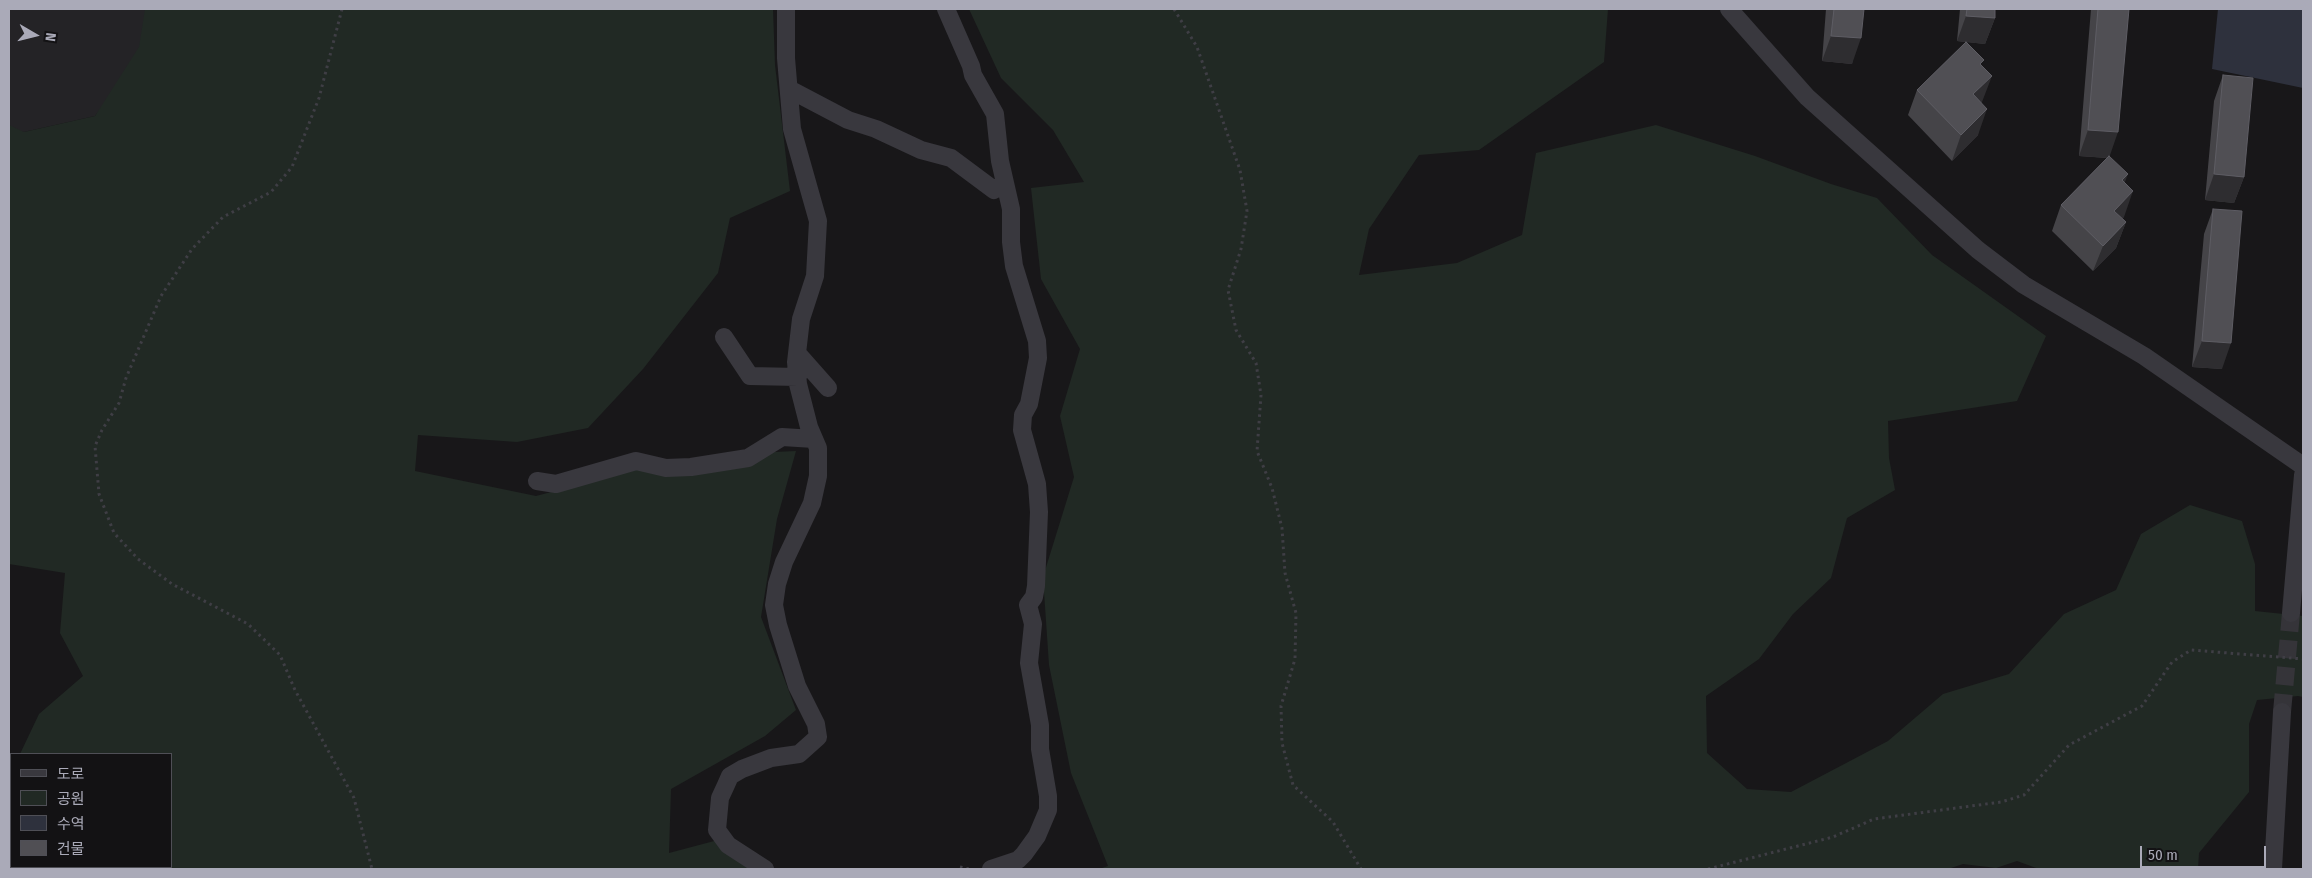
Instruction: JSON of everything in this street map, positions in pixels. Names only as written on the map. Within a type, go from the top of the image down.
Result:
[{"type":"street","points":[[766,869],[728,845],[717,830],[720,798],[730,776],[742,769],[771,758],[800,754],[818,738],[816,724],[797,686],[778,625],[774,605],[777,584],[784,562],[812,503],[818,476],[818,448],[809,427],[798,377],[797,353],[801,318],[815,276],[818,221],[792,129],[786,9]]},
{"type":"street","points":[[946,9],[971,66],[973,75],[995,114],[1000,161],[1011,209],[1014,266],[1037,341],[1038,358],[1029,404],[1023,415],[1022,430],[1038,484],[1040,512],[1036,586],[1034,597],[1028,605],[1033,624],[1029,663],[1040,725],[1040,749],[1047,790],[1048,810],[1037,836],[1024,854],[1018,860],[991,869]]},
{"type":"street","points":[[1729,9],[1807,97],[1978,250],[2024,285],[2144,356],[2303,466]]},
{"type":"street","points":[[789,89],[848,120],[876,129],[921,150],[951,158],[994,190],[1005,183]]},
{"type":"street","points":[[724,337],[750,376],[798,377]]},
{"type":"street","points":[[797,353],[828,388]]},
{"type":"street","points":[[537,481],[556,484],[636,461],[666,468],[699,466],[748,458],[782,437],[814,439]]},
{"type":"street","points":[[2291,613],[2303,475]]},
{"type":"street","points":[[2273,869],[2282,712]]},
{"type":"path","points":[[342,9],[319,98],[292,167],[271,192],[223,217],[192,249],[161,296],[126,378],[119,403],[102,430],[95,446],[99,494],[114,534],[138,559],[172,584],[248,624],[280,654],[295,690],[354,798],[372,869]]},
{"type":"path","points":[[1174,9],[1197,47],[1240,170],[1248,211],[1241,249],[1228,290],[1236,330],[1256,363],[1261,395],[1257,451],[1272,488],[1282,528],[1284,573],[1296,613],[1295,659],[1280,706],[1282,743],[1293,785],[1333,822],[1361,869]]},
{"type":"path","points":[[1708,869],[1833,837],[1874,819],[2001,802],[2024,795],[2069,745],[2142,706],[2172,662],[2191,650],[2303,659]]},
{"type":"path","points":[[960,867],[969,869]]},
{"type":"shaded area","points":[[9,9],[180,9],[95,116],[24,132],[9,131]]},
{"type":"green space","points":[[145,9],[773,9],[775,65],[790,191],[730,218],[718,273],[643,369],[588,428],[517,442],[418,435],[415,471],[536,496],[635,470],[753,453],[796,451],[777,519],[761,617],[796,710],[765,736],[671,789],[669,853],[718,840],[750,869],[9,869],[10,774],[10,868],[172,868],[172,753],[20,753],[39,714],[83,676],[60,633],[65,573],[9,564],[9,125],[24,132],[95,116],[139,47]]},
{"type":"green space","points":[[969,9],[1608,9],[1604,62],[1479,150],[1419,155],[1369,229],[1359,275],[1457,263],[1522,235],[1536,153],[1656,125],[1755,156],[1831,184],[1877,198],[1932,255],[2046,336],[2017,401],[1888,421],[1889,458],[1895,490],[1847,518],[1831,578],[1793,614],[1759,659],[1706,696],[1707,753],[1747,789],[1791,792],[1888,741],[1943,694],[2009,674],[2064,614],[2116,590],[2141,534],[2190,505],[2242,521],[2255,564],[2255,611],[2303,616],[2303,697],[2257,700],[2249,724],[2249,792],[2199,853],[2198,869],[2039,869],[2017,861],[1996,868],[1963,864],[1948,869],[1099,869],[1108,866],[1071,773],[1049,665],[1043,577],[1074,477],[1060,416],[1080,349],[1041,279],[1031,188],[1084,182],[1053,130],[1001,78]]},
{"type":"water","points":[[2218,9],[2303,9],[2303,88],[2212,69]]},
{"type":"building","points":[[1834,9],[1864,9],[1861,38],[1831,36]]},
{"type":"building","points":[[1967,9],[1995,9],[1995,18],[1966,16]]},
{"type":"building","points":[[2098,9],[2129,9],[2118,132],[2088,130]]},
{"type":"building","points":[[1966,42],[1984,60],[1980,64],[1992,76],[1973,94],[1987,109],[1961,135],[1917,90]]},
{"type":"building","points":[[2223,75],[2253,78],[2244,177],[2214,174]]},
{"type":"building","points":[[2109,156],[2128,174],[2122,180],[2133,191],[2114,211],[2126,222],[2103,246],[2061,205]]},
{"type":"building","points":[[2213,209],[2242,211],[2231,343],[2202,341]]},
{"type":"tunnel","points":[[2282,712],[2291,613]]}]
